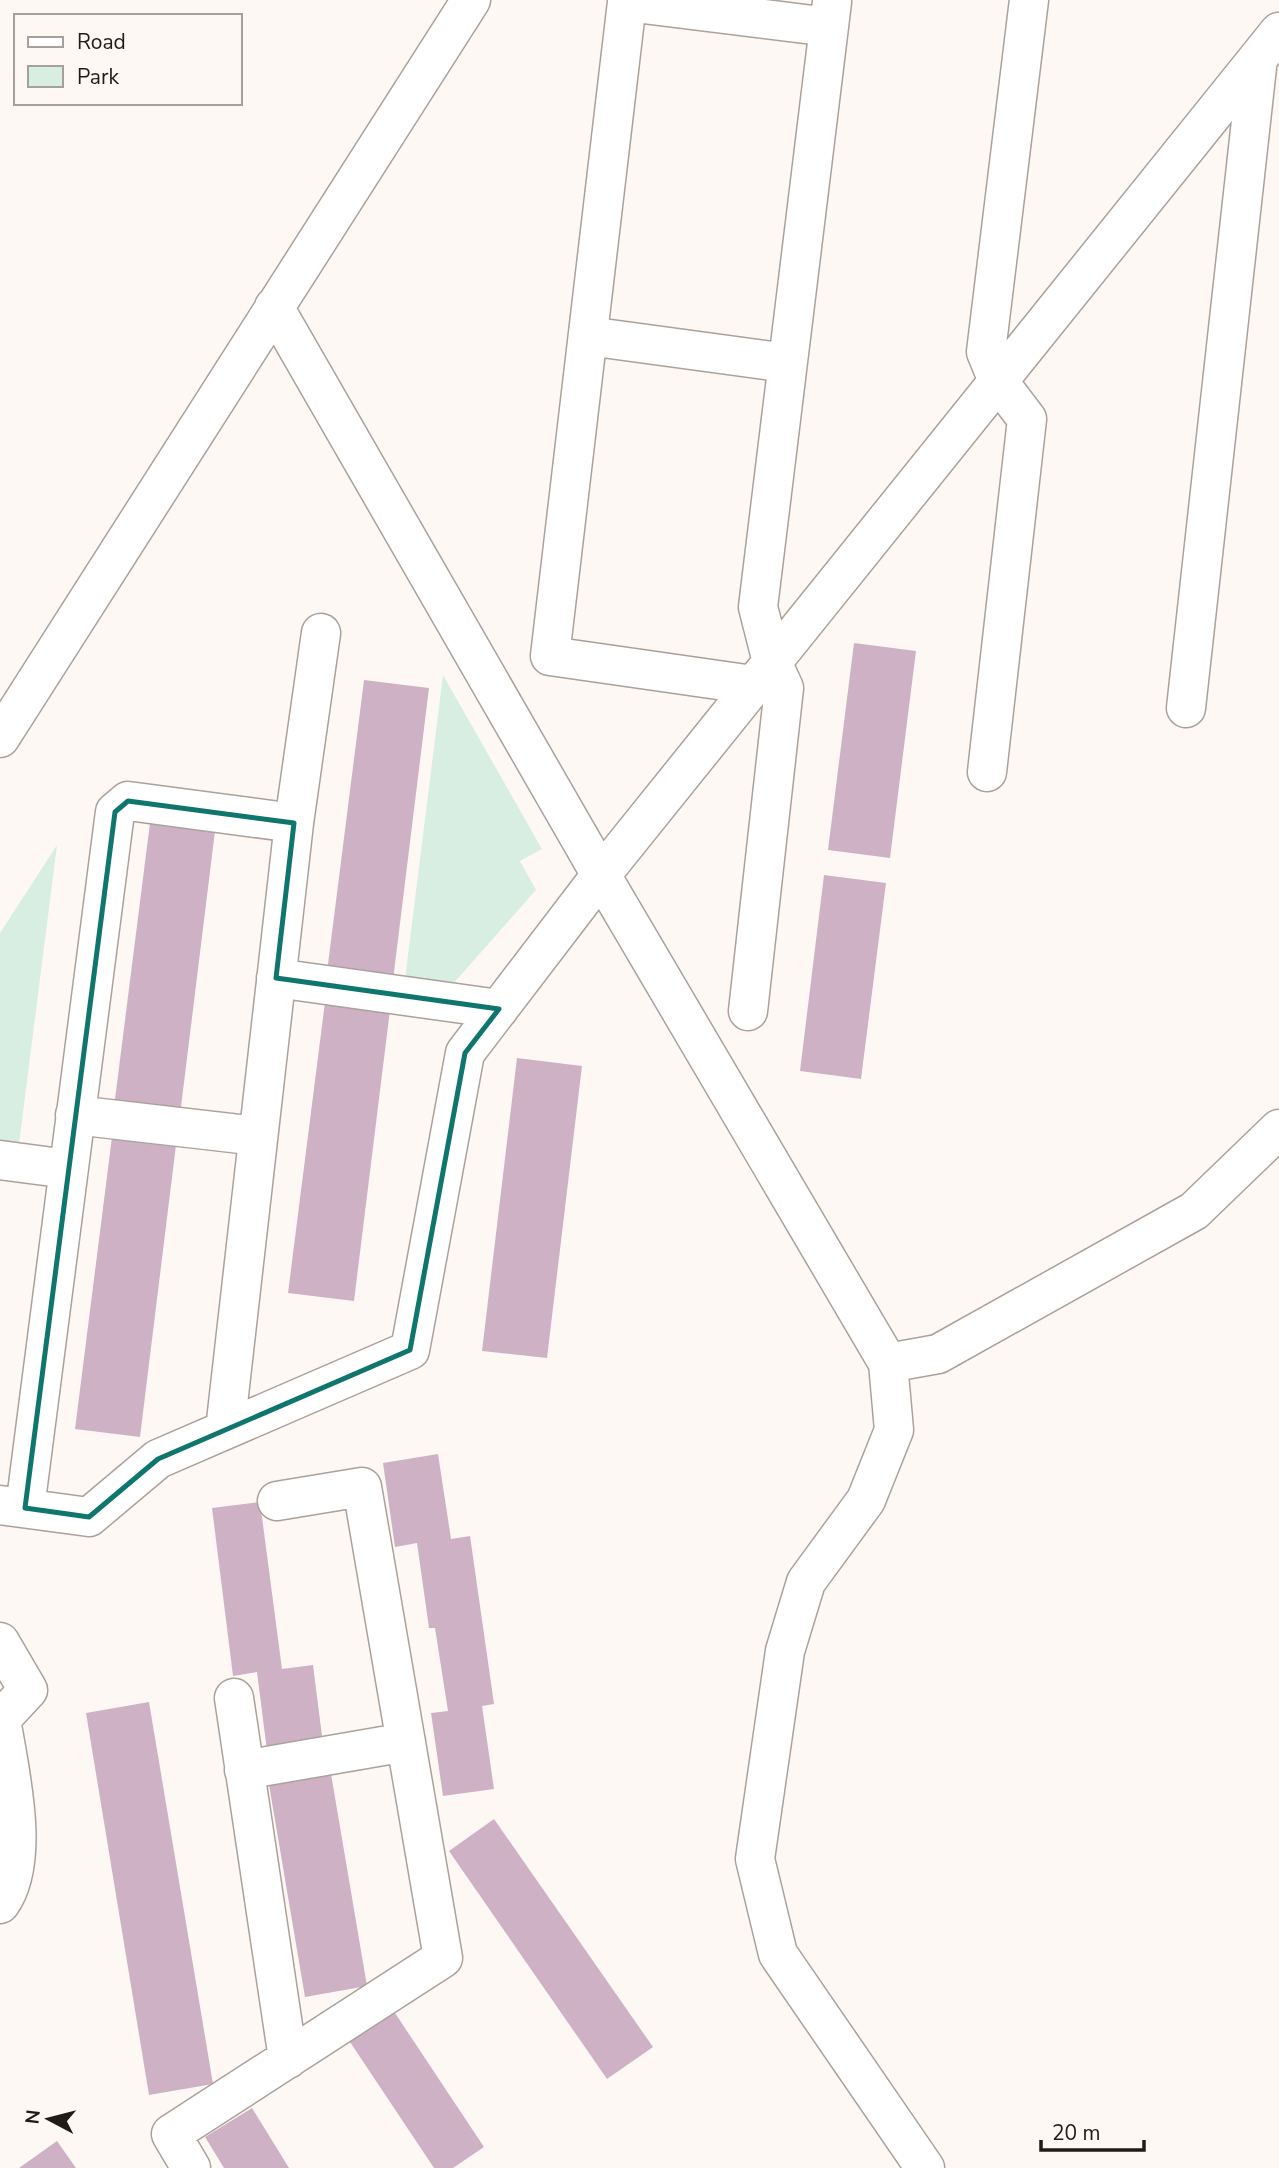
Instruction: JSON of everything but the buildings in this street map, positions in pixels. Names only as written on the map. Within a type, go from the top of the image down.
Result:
[{"type":"street","points":[[0,738],[471,0]]},
{"type":"street","points":[[988,772],[1027,419],[998,381],[986,352],[1029,0]]},
{"type":"street","points":[[748,1011],[784,688],[762,674],[550,656],[627,2],[831,13],[758,607],[762,674]]},
{"type":"street","points":[[294,823],[128,801],[115,811],[68,1169],[12,1506],[89,1517],[158,1459],[410,1350],[465,1053],[601,875],[1269,45]]},
{"type":"street","points":[[1186,708],[1269,45]]},
{"type":"street","points":[[274,307],[601,875],[888,1363],[894,1430],[866,1500],[806,1582],[785,1651],[755,1859],[778,1954],[925,2168]]},
{"type":"street","points":[[588,336],[786,363]]},
{"type":"street","points":[[225,1430],[294,823],[321,633]]},
{"type":"street","points":[[276,978],[499,1009]]},
{"type":"street","points":[[75,1115],[258,1136]]},
{"type":"street","points":[[888,1363],[938,1354],[1194,1212],[1279,1129]]},
{"type":"street","points":[[0,1160],[68,1169]]},
{"type":"street","points":[[191,2168],[171,2134],[443,1958],[362,1487],[277,1501]]},
{"type":"street","points":[[0,1642],[28,1690],[1,1719],[14,1800],[5,1898],[0,1903]]},
{"type":"street","points":[[234,1698],[288,2059]]},
{"type":"street","points":[[244,1770],[406,1742]]},
{"type":"highlighted area","points":[[128,801],[294,823],[276,978],[499,1009],[465,1053],[410,1350],[158,1459],[89,1517],[25,1508],[115,812]]},
{"type":"green space","points":[[443,675],[542,849],[520,861],[536,890],[445,993],[404,987]]},
{"type":"green space","points":[[57,845],[19,1144],[0,1141],[0,933]]}]
